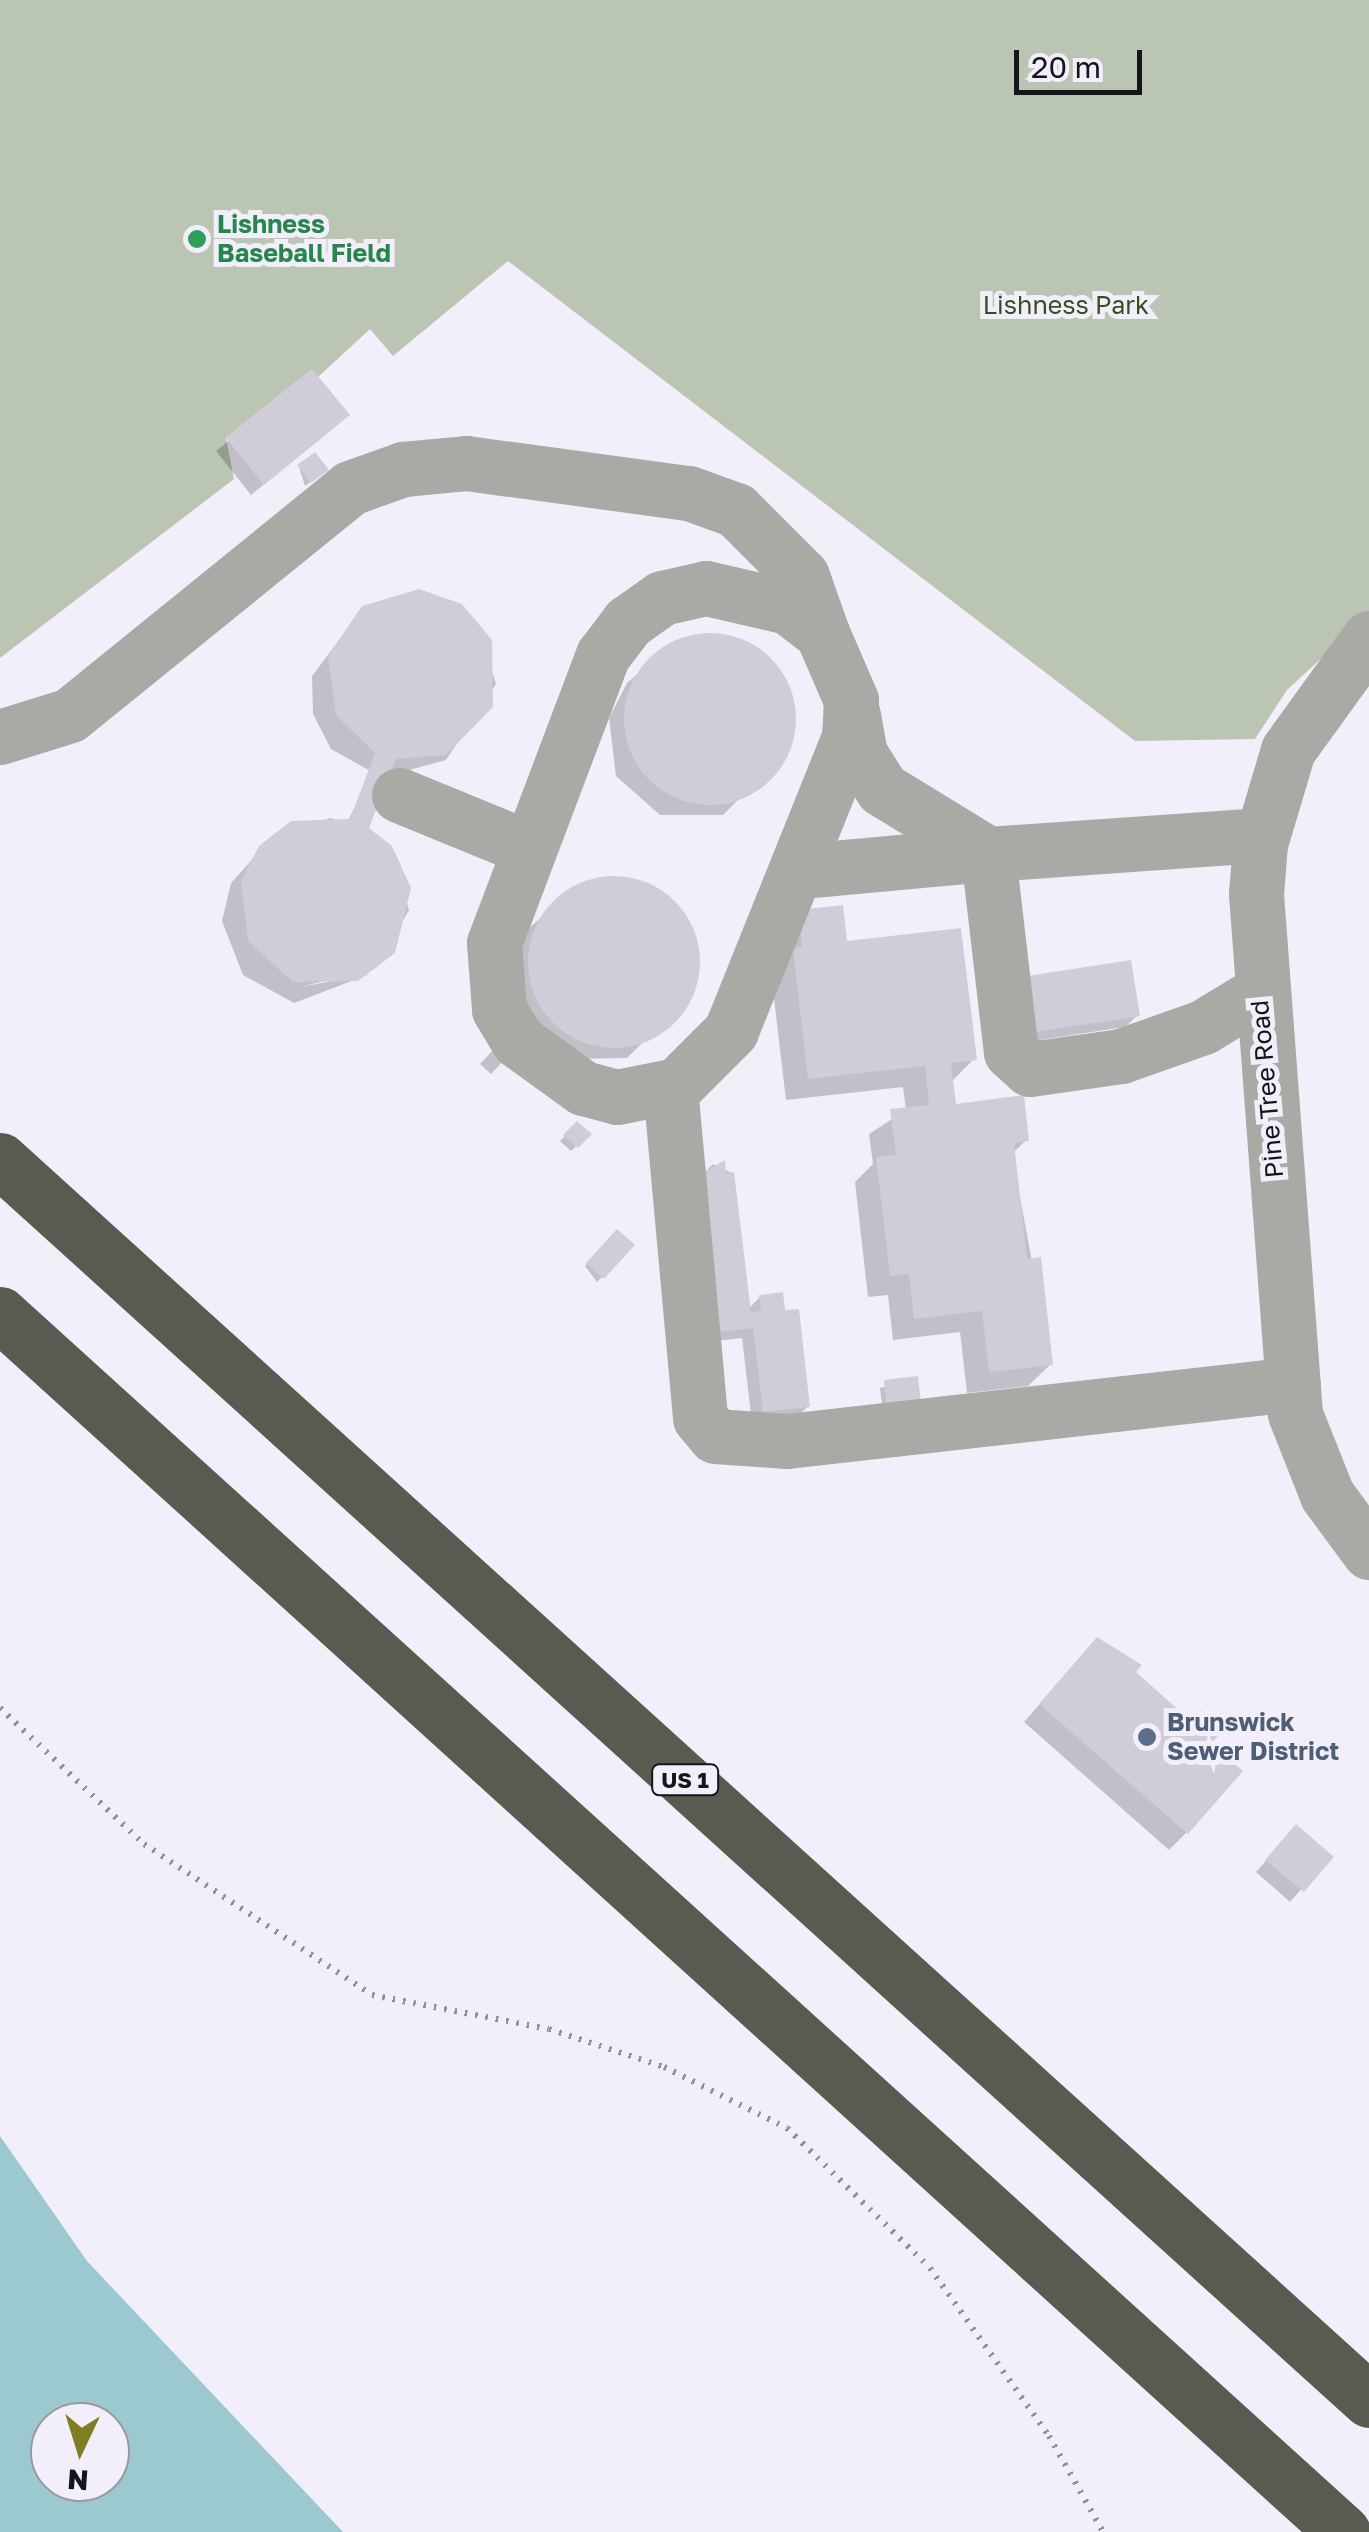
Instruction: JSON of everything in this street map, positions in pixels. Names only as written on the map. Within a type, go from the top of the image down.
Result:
[{"type":"highway","name":"US 1","points":[[0,1160],[1369,2400]]},
{"type":"highway","points":[[0,1314],[1344,2532]]},
{"type":"street","points":[[0,737],[70,715],[350,488],[403,469],[466,463],[689,493],[736,510],[802,576],[851,700],[860,754],[882,789],[988,854]]},
{"type":"street","points":[[822,633],[788,607],[706,588],[662,598],[628,622],[604,655],[494,943],[499,1009],[518,1041],[582,1088],[646,1097],[670,1087],[730,1032],[842,768],[851,700]]},
{"type":"street","name":"Pine Tree Road","points":[[1369,638],[1288,750],[1262,835],[1259,993],[1292,1384],[1327,1495],[1369,1552]]},
{"type":"street","points":[[399,795],[528,848]]},
{"type":"street","points":[[801,871],[1262,835]]},
{"type":"street","points":[[988,854],[1011,1052],[1030,1070],[1121,1056],[1203,1026],[1259,993]]},
{"type":"street","points":[[670,1087],[700,1418],[715,1436],[786,1441],[1292,1384]]},
{"type":"path","points":[[0,1708],[144,1844],[372,1995],[565,2034],[664,2067],[787,2128],[930,2268],[1048,2436],[1102,2532]]},
{"type":"green space","name":"Lishness Park","points":[[0,0],[1369,0],[1369,614],[1287,690],[1255,739],[1135,741],[508,261],[393,356],[370,329],[318,377],[311,370],[226,438],[234,479],[0,658]]},
{"type":"water","points":[[0,2136],[87,2261],[343,2532],[0,2532]]},
{"type":"building","points":[[312,369],[350,415],[264,485],[226,438]]},
{"type":"building","points":[[315,452],[329,470],[311,483],[297,465]]},
{"type":"building","points":[[419,589],[462,604],[492,640],[493,707],[446,755],[396,759],[369,828],[392,846],[411,888],[395,953],[358,981],[293,982],[248,941],[241,881],[259,846],[291,821],[350,819],[375,753],[336,715],[328,656],[362,606]]},
{"type":"building","points":[[710,633],[743,639],[771,658],[790,686],[796,719],[790,752],[771,780],[743,799],[710,805],[677,799],[649,780],[630,752],[624,719],[630,686],[649,658],[677,639]]},
{"type":"building","points":[[614,876],[647,882],[675,901],[694,929],[700,962],[694,995],[675,1023],[647,1042],[614,1048],[581,1042],[553,1023],[534,995],[528,962],[534,929],[553,901],[581,882]]},
{"type":"building","points":[[843,905],[847,941],[961,928],[977,1060],[951,1063],[956,1104],[1024,1095],[1029,1141],[1014,1143],[1027,1259],[1041,1257],[1053,1365],[989,1372],[982,1311],[914,1319],[909,1274],[890,1276],[876,1157],[896,1155],[890,1109],[929,1105],[925,1066],[808,1079],[793,949],[802,947],[798,910]]},
{"type":"building","points":[[1131,960],[1140,1016],[1023,1034],[1015,978]]},
{"type":"building","points":[[577,1121],[592,1134],[578,1148],[563,1135]]},
{"type":"building","points":[[725,1160],[726,1173],[734,1172],[751,1312],[761,1311],[759,1295],[783,1292],[785,1310],[799,1309],[810,1407],[763,1412],[753,1328],[718,1332],[699,1175]]},
{"type":"building","points":[[617,1229],[635,1245],[604,1279],[586,1263]]},
{"type":"building","points":[[918,1376],[921,1403],[887,1408],[884,1380]]},
{"type":"building","name":"Brunswick Sewer District","points":[[1097,1637],[1142,1665],[1136,1672],[1192,1722],[1201,1711],[1223,1730],[1211,1744],[1243,1771],[1188,1834],[1039,1704]]},
{"type":"building","points":[[1296,1824],[1334,1857],[1304,1892],[1265,1860]]},
{"type":"place","name":"Lishness Baseball Field","points":[[197,239]]},
{"type":"place","name":"Brunswick Sewer District","points":[[1147,1737]]}]
